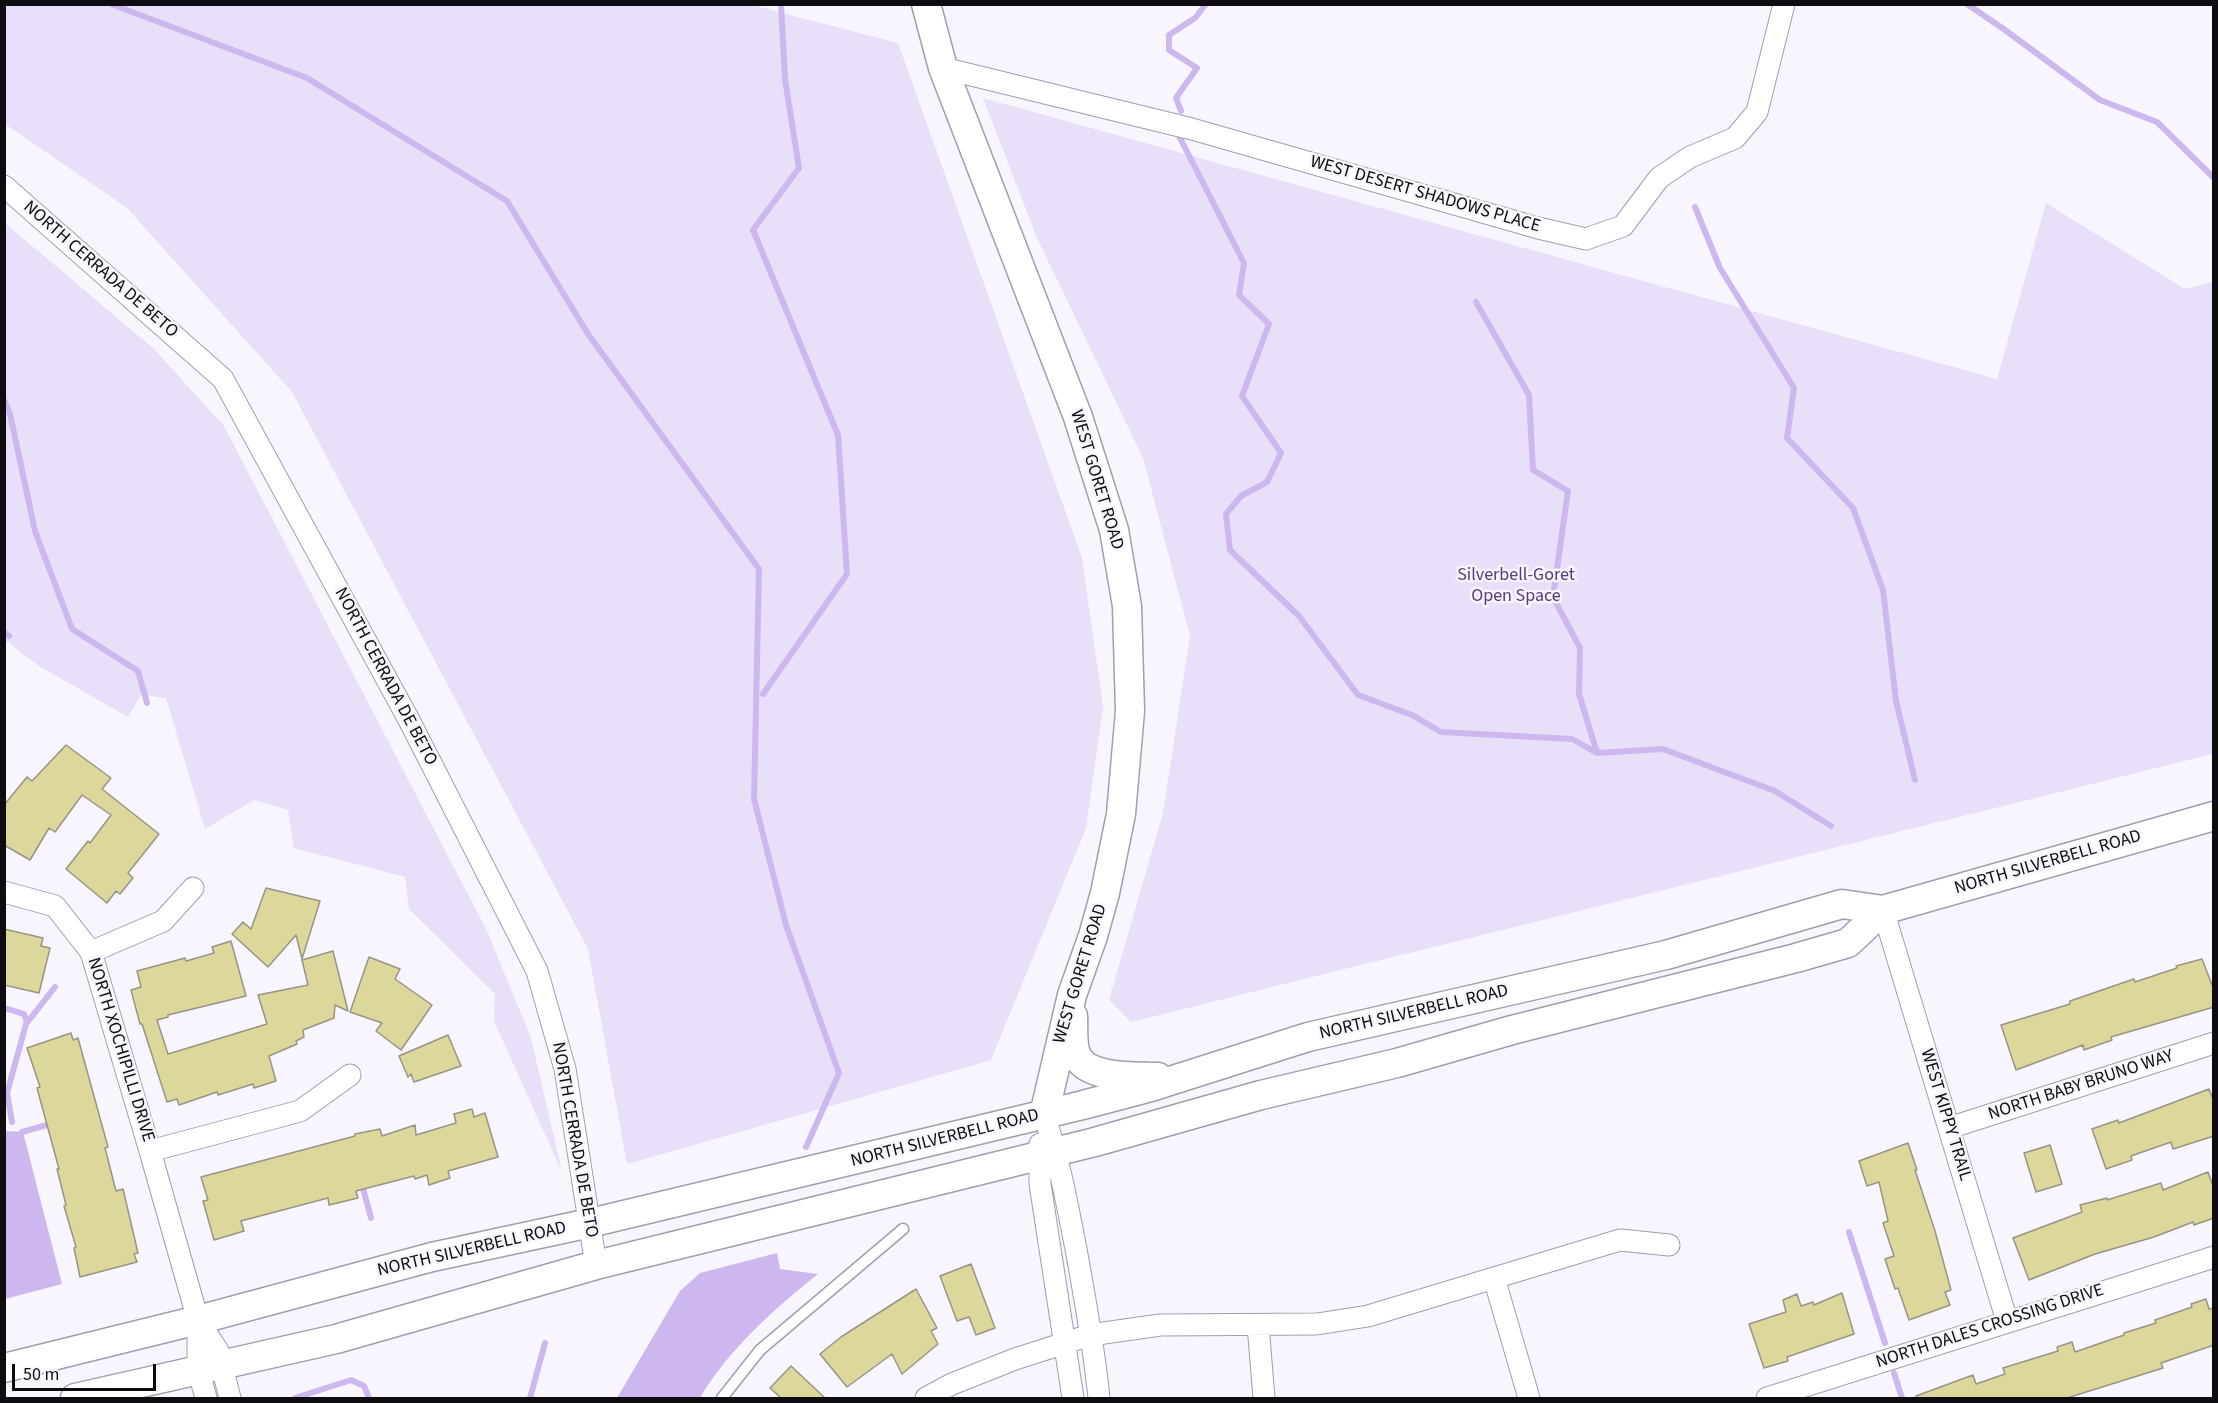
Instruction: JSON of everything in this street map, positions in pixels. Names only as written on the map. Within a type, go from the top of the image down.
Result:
[{"type":"main road","name":"WEST GORET ROAD","points":[[926,4],[943,68],[1078,417],[1114,530],[1127,606],[1130,711],[1121,814],[1105,893],[1093,936],[1072,995],[1044,1115]]},
{"type":"main road","name":"NORTH SILVERBELL ROAD","points":[[4,1368],[198,1320],[432,1257],[590,1223],[1044,1115],[1181,1078],[1308,1037],[1666,955],[1842,904],[1883,910],[2214,816]]},
{"type":"main road","name":"NORTH SILVERBELL ROAD","points":[[75,1398],[336,1339],[596,1265],[1047,1154],[1261,1095],[1397,1063],[1512,1030],[1848,943],[1883,910]]},
{"type":"main road","points":[[1072,995],[1074,1043],[1078,1059],[1096,1073],[1181,1078]]},
{"type":"street","name":"WEST DESERT SHADOWS PLACE","points":[[943,68],[1192,129],[1538,228],[1586,239],[1623,226],[1659,178],[1690,157],[1735,138],[1757,112],[1784,4]]},
{"type":"street","name":"NORTH CERRADA DE BETO","points":[[4,186],[223,379],[409,720],[537,971],[565,1069],[596,1265]]},
{"type":"street","points":[[91,952],[163,921],[193,888]]},
{"type":"street","name":"NORTH XOCHIPILLI DRIVE","points":[[4,892],[55,906],[91,952],[150,1151],[210,1367]]},
{"type":"street","name":"WEST KIPPY TRAIL","points":[[1883,910],[2007,1321]]},
{"type":"street","name":"NORTH BABY BRUNO WAY","points":[[1949,1128],[2214,1043]]},
{"type":"street","points":[[150,1151],[300,1111],[350,1075]]},
{"type":"street","name":"WEST GORET ROAD","points":[[1044,1115],[1047,1154],[1086,1300],[1099,1398]]},
{"type":"street","name":"WEST GORET ROAD","points":[[1047,1154],[1040,1184],[1073,1398]]},
{"type":"street","points":[[926,1398],[952,1384],[1090,1335],[1160,1325],[1317,1324],[1368,1316],[1620,1240],[1669,1245]]},
{"type":"street","name":"NORTH DALES CROSSING DRIVE","points":[[1767,1398],[2214,1257]]},
{"type":"street","points":[[1494,1278],[1529,1398]]},
{"type":"street","points":[[1258,1324],[1264,1398]]},
{"type":"street","points":[[206,1398],[210,1367]]},
{"type":"street","points":[[210,1367],[230,1398]]},
{"type":"lane","points":[[722,1398],[760,1350],[903,1229]]},
{"type":"green space","points":[[4,5],[752,5],[898,43],[1082,558],[1103,707],[1086,828],[991,1060],[627,1164],[588,949],[292,392],[127,208],[5,124]]},
{"type":"green space","name":"Silverbell-Goret Open Space","points":[[983,98],[1997,379],[2046,203],[2185,289],[2213,282],[2213,754],[1131,1022],[1109,1000],[1163,813],[1190,636],[1143,458],[1037,238]]},
{"type":"green space","points":[[5,223],[154,349],[224,426],[487,931],[531,1038],[562,1172],[494,1021],[495,994],[409,909],[405,877],[294,848],[288,810],[254,800],[205,829],[166,698],[141,695],[128,717],[39,666],[5,640]]},
{"type":"shaded area","points":[[5,1131],[23,1132],[62,1284],[5,1299]]},
{"type":"shaded area","points":[[777,1253],[780,1269],[818,1274],[753,1331],[724,1363],[700,1398],[617,1398],[680,1291],[700,1273]]},
{"type":"building","points":[[66,745],[111,778],[102,789],[159,834],[128,873],[133,878],[120,894],[116,891],[107,903],[66,869],[111,815],[82,795],[55,832],[49,828],[30,860],[4,845],[4,805],[27,777],[32,781]]},
{"type":"building","points":[[266,888],[320,901],[302,959],[296,935],[268,967],[232,934],[243,922],[251,929]]},
{"type":"building","points":[[4,929],[43,938],[41,946],[50,948],[39,993],[4,985]]},
{"type":"building","points":[[231,941],[246,996],[168,1015],[168,1017],[157,1020],[168,1054],[267,1024],[258,995],[308,985],[302,960],[333,951],[348,1011],[335,1005],[334,1018],[303,1030],[304,1037],[296,1041],[297,1044],[269,1056],[276,1081],[254,1088],[253,1084],[218,1095],[217,1092],[179,1105],[177,1099],[167,1102],[142,1024],[140,1024],[131,990],[141,987],[137,971],[214,953],[212,947]]},
{"type":"building","points":[[369,957],[400,969],[395,979],[432,1005],[401,1050],[376,1031],[382,1023],[350,1012]]},
{"type":"building","points":[[2202,959],[2214,990],[2214,1007],[2111,1037],[2112,1040],[2084,1050],[2083,1045],[2016,1070],[2001,1025],[2070,1004],[2070,1001],[2134,979],[2135,982],[2177,968],[2176,966]]},
{"type":"building","points":[[71,1033],[73,1040],[78,1038],[108,1147],[105,1148],[116,1191],[123,1189],[138,1253],[134,1254],[137,1262],[80,1277],[74,1248],[76,1247],[64,1206],[66,1205],[57,1169],[59,1169],[37,1088],[40,1087],[27,1048]]},
{"type":"building","points":[[448,1035],[461,1066],[414,1082],[411,1074],[408,1077],[399,1056]]},
{"type":"building","points":[[2209,1089],[2214,1102],[2214,1136],[2173,1149],[2171,1142],[2131,1156],[2132,1160],[2106,1169],[2092,1129],[2118,1120],[2119,1123]]},
{"type":"building","points":[[472,1109],[474,1117],[485,1113],[498,1157],[448,1171],[450,1178],[429,1185],[427,1175],[415,1179],[414,1176],[356,1191],[358,1198],[329,1205],[328,1198],[241,1221],[244,1231],[214,1240],[203,1201],[208,1200],[201,1177],[380,1129],[382,1136],[415,1125],[416,1135],[456,1123],[454,1114]]},
{"type":"building","points":[[1908,1143],[1951,1290],[1945,1292],[1950,1305],[1909,1320],[1885,1259],[1894,1256],[1883,1223],[1888,1221],[1879,1182],[1867,1186],[1859,1161]]},
{"type":"building","points":[[2050,1145],[2062,1184],[2036,1192],[2024,1153]]},
{"type":"building","points":[[2208,1172],[2214,1189],[2214,1218],[2194,1225],[2193,1222],[2154,1237],[2095,1254],[2029,1280],[2013,1238],[2082,1212],[2080,1205],[2107,1198],[2107,1200],[2161,1183],[2163,1190]]},
{"type":"building","points":[[971,1264],[995,1328],[976,1335],[969,1317],[957,1321],[940,1276]]},
{"type":"building","points":[[916,1289],[937,1328],[931,1331],[938,1344],[902,1374],[892,1354],[847,1387],[820,1354],[841,1337]]},
{"type":"building","points":[[1842,1293],[1854,1334],[1787,1357],[1788,1361],[1764,1368],[1749,1324],[1786,1312],[1783,1300],[1797,1294],[1801,1306],[1813,1302],[1814,1305]]},
{"type":"building","points":[[2206,1299],[2209,1309],[2214,1308],[2214,1345],[2161,1363],[2163,1368],[2067,1398],[1917,1398],[1916,1396],[1973,1375],[1976,1384],[2005,1374],[2003,1368],[2058,1351],[2057,1347],[2072,1342],[2075,1352],[2156,1323],[2155,1320],[2192,1307],[2191,1304]]},
{"type":"building","points":[[791,1366],[825,1398],[781,1398],[770,1388]]},
{"type":"waterway","points":[[111,4],[307,78],[507,201],[588,334],[759,569],[754,799],[786,925],[839,1073],[806,1147]]},
{"type":"waterway","points":[[763,694],[847,574],[838,435],[753,230],[799,168],[785,79],[781,4]]},
{"type":"waterway","points":[[1181,111],[1176,98],[1197,68],[1169,50],[1169,35],[1195,18],[1206,4]]},
{"type":"waterway","points":[[1967,4],[2100,100],[2157,122],[2214,178]]},
{"type":"waterway","points":[[1180,138],[1244,263],[1239,295],[1269,324],[1242,396],[1281,453],[1267,482],[1241,496],[1226,514],[1230,550],[1299,616],[1358,695],[1412,715],[1441,732],[1572,739],[1597,753],[1663,749],[1775,791],[1831,826]]},
{"type":"waterway","points":[[1695,207],[1720,268],[1794,388],[1787,438],[1853,508],[1883,590],[1896,701],[1915,780]]},
{"type":"waterway","points":[[1476,302],[1529,395],[1533,470],[1568,491],[1553,597],[1580,648],[1579,694],[1597,753]]},
{"type":"waterway","points":[[4,400],[10,414],[35,531],[72,629],[138,671],[147,703]]},
{"type":"waterway","points":[[4,632],[9,636]]},
{"type":"waterway","points":[[12,1122],[7,1093],[26,1024],[55,987]]},
{"type":"waterway","points":[[4,1008],[24,1014],[27,1022]]},
{"type":"waterway","points":[[22,1132],[54,1123]]},
{"type":"waterway","points":[[361,1181],[371,1218]]},
{"type":"waterway","points":[[1849,1232],[1885,1343]]},
{"type":"waterway","points":[[530,1398],[545,1343]]},
{"type":"waterway","points":[[1894,1373],[1902,1398]]},
{"type":"waterway","points":[[295,1398],[351,1380],[364,1386],[369,1398]]}]
